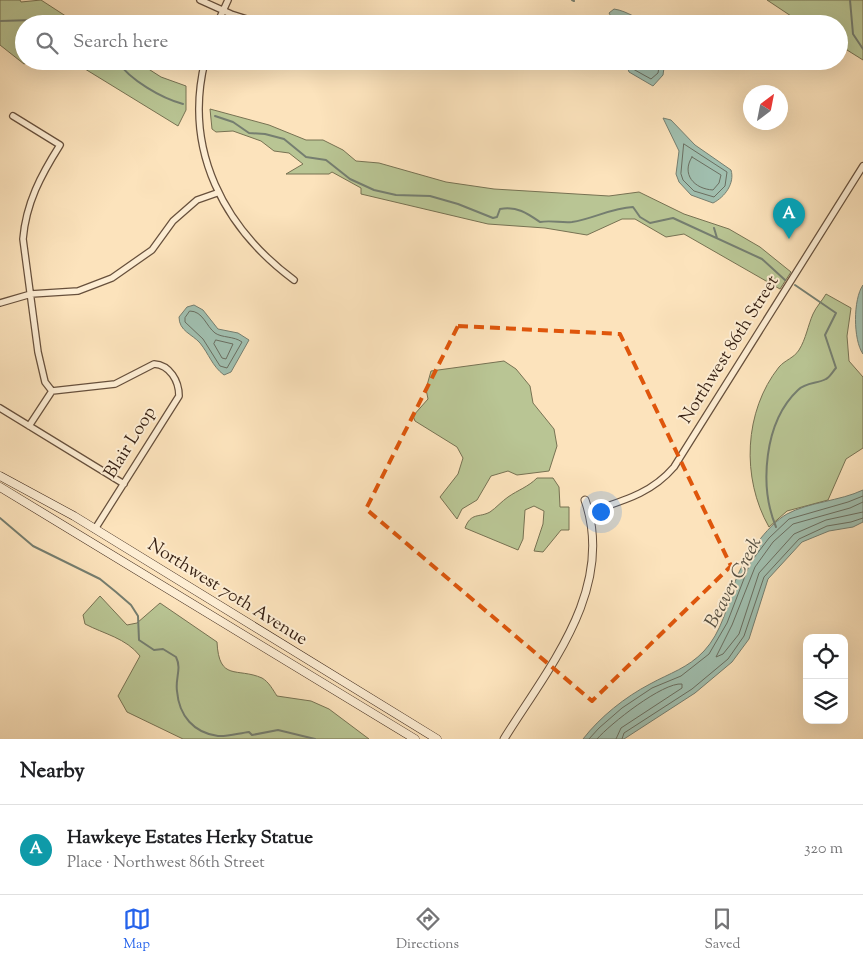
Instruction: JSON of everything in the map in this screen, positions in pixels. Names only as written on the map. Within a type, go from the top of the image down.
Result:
[{"type":"main road","name":"Northwest 70th Avenue","points":[[0,476],[94,529],[437,739]]},
{"type":"main road","name":"Northwest 70th Avenue","points":[[0,487],[415,739]]},
{"type":"street","points":[[200,0],[238,15]]},
{"type":"street","points":[[222,15],[228,0]]},
{"type":"street","points":[[204,70],[199,99],[201,138],[218,192],[240,229],[256,248],[294,280]]},
{"type":"street","points":[[13,116],[60,145],[35,186],[24,224],[24,258],[41,367],[45,382],[52,391],[29,426]]},
{"type":"street","name":"Northwest 86th Street","points":[[589,512],[646,492],[665,478],[674,467],[863,166]]},
{"type":"street","points":[[0,303],[31,294],[78,290],[112,278],[152,250],[173,221],[197,200],[218,192]]},
{"type":"street","name":"Blair Loop","points":[[52,391],[115,384],[154,364],[161,364],[170,372],[179,388],[178,396],[94,529]]},
{"type":"street","points":[[0,408],[124,484]]},
{"type":"street","points":[[504,739],[573,628],[584,604],[590,585],[592,566],[589,512],[585,500]]},
{"type":"street","points":[[208,614],[215,604]]},
{"type":"highlighted area","points":[[458,326],[620,334],[731,566],[592,701],[366,509]]},
{"type":"green space","points":[[0,0],[20,0],[21,2],[41,0],[64,15],[15,15],[15,57],[0,45]]},
{"type":"green space","points":[[767,0],[863,0],[863,60],[848,51],[848,15],[790,15]]},
{"type":"green space","points":[[87,70],[150,70],[161,77],[186,86],[186,110],[178,126]]},
{"type":"green space","points":[[210,109],[269,125],[306,140],[323,140],[343,150],[356,161],[379,163],[446,182],[494,189],[609,196],[639,192],[684,214],[729,229],[760,247],[791,272],[780,289],[684,234],[666,237],[635,219],[622,219],[587,235],[545,228],[488,224],[361,194],[361,188],[332,172],[329,174],[286,174],[303,164],[289,153],[274,151],[261,141],[233,131],[216,132],[212,129]]},
{"type":"green space","points":[[826,294],[851,308],[847,336],[849,361],[863,377],[863,448],[846,459],[828,500],[787,511],[769,527],[760,508],[754,488],[750,445],[753,424],[767,384],[779,367],[799,350],[813,314]]},
{"type":"green space","points":[[504,361],[516,369],[530,386],[533,403],[554,429],[557,446],[549,471],[517,475],[508,471],[491,476],[477,500],[462,509],[457,519],[440,497],[458,474],[463,458],[457,447],[415,421],[413,416],[428,399],[426,389],[431,371]]},
{"type":"green space","points":[[537,478],[553,478],[559,487],[560,507],[569,507],[569,530],[561,530],[543,552],[534,551],[543,524],[544,511],[534,506],[525,510],[523,539],[518,550],[465,528],[473,517],[490,512],[508,497]]},
{"type":"green space","points":[[100,596],[127,625],[137,623],[160,603],[217,642],[218,655],[221,663],[226,668],[231,671],[262,678],[269,684],[277,696],[311,701],[329,709],[369,739],[183,739],[127,712],[118,696],[140,656],[128,645],[85,624],[83,615]]},
{"type":"water","points":[[614,9],[630,15],[610,15],[609,13]]},
{"type":"water","points":[[628,70],[664,70],[663,75],[653,86]]},
{"type":"water","points":[[663,118],[671,120],[695,145],[731,170],[732,180],[728,189],[713,203],[691,195],[679,182],[676,174],[679,151]]},
{"type":"water","points":[[863,285],[863,354],[857,339],[855,320],[857,300]]},
{"type":"water","points":[[194,305],[203,310],[218,329],[238,333],[249,340],[231,372],[224,375],[200,343],[181,326],[179,317],[187,307]]},
{"type":"water","points":[[863,490],[863,522],[853,527],[829,531],[802,542],[768,579],[749,639],[732,662],[695,693],[624,739],[583,739],[605,715],[622,701],[685,666],[704,651],[715,636],[743,564],[771,526],[779,519],[796,510],[845,497]]},
{"type":"waterway","points":[[850,0],[853,34],[863,49]]},
{"type":"waterway","points":[[0,21],[15,21]]},
{"type":"waterway","points":[[125,70],[147,87],[183,104]]},
{"type":"waterway","points":[[215,116],[233,122],[249,133],[265,134],[284,139],[306,157],[326,160],[350,179],[374,190],[396,195],[430,196],[458,204],[493,218],[497,217],[500,209],[512,208],[526,213],[540,222],[572,222],[617,209],[633,207],[640,217],[650,223],[673,218],[762,259],[785,280]]},
{"type":"waterway","points":[[714,228],[717,238]]},
{"type":"waterway","points":[[776,527],[767,493],[767,474],[768,455],[778,419],[787,403],[798,390],[804,386],[826,379],[836,368],[825,335],[836,313],[795,285]]},
{"type":"waterway","points":[[0,518],[33,546],[100,579],[131,605],[138,616],[139,640],[154,650],[163,649],[176,657],[178,661],[178,700],[189,722],[195,727],[218,736],[249,732],[252,735],[278,730],[315,739]]},
{"type":"place","name":"Hawkeye Estates Herky Statue","points":[[789,239]]},
{"type":"water label","name":"Beaver Creek","points":[[734,583]]}]
